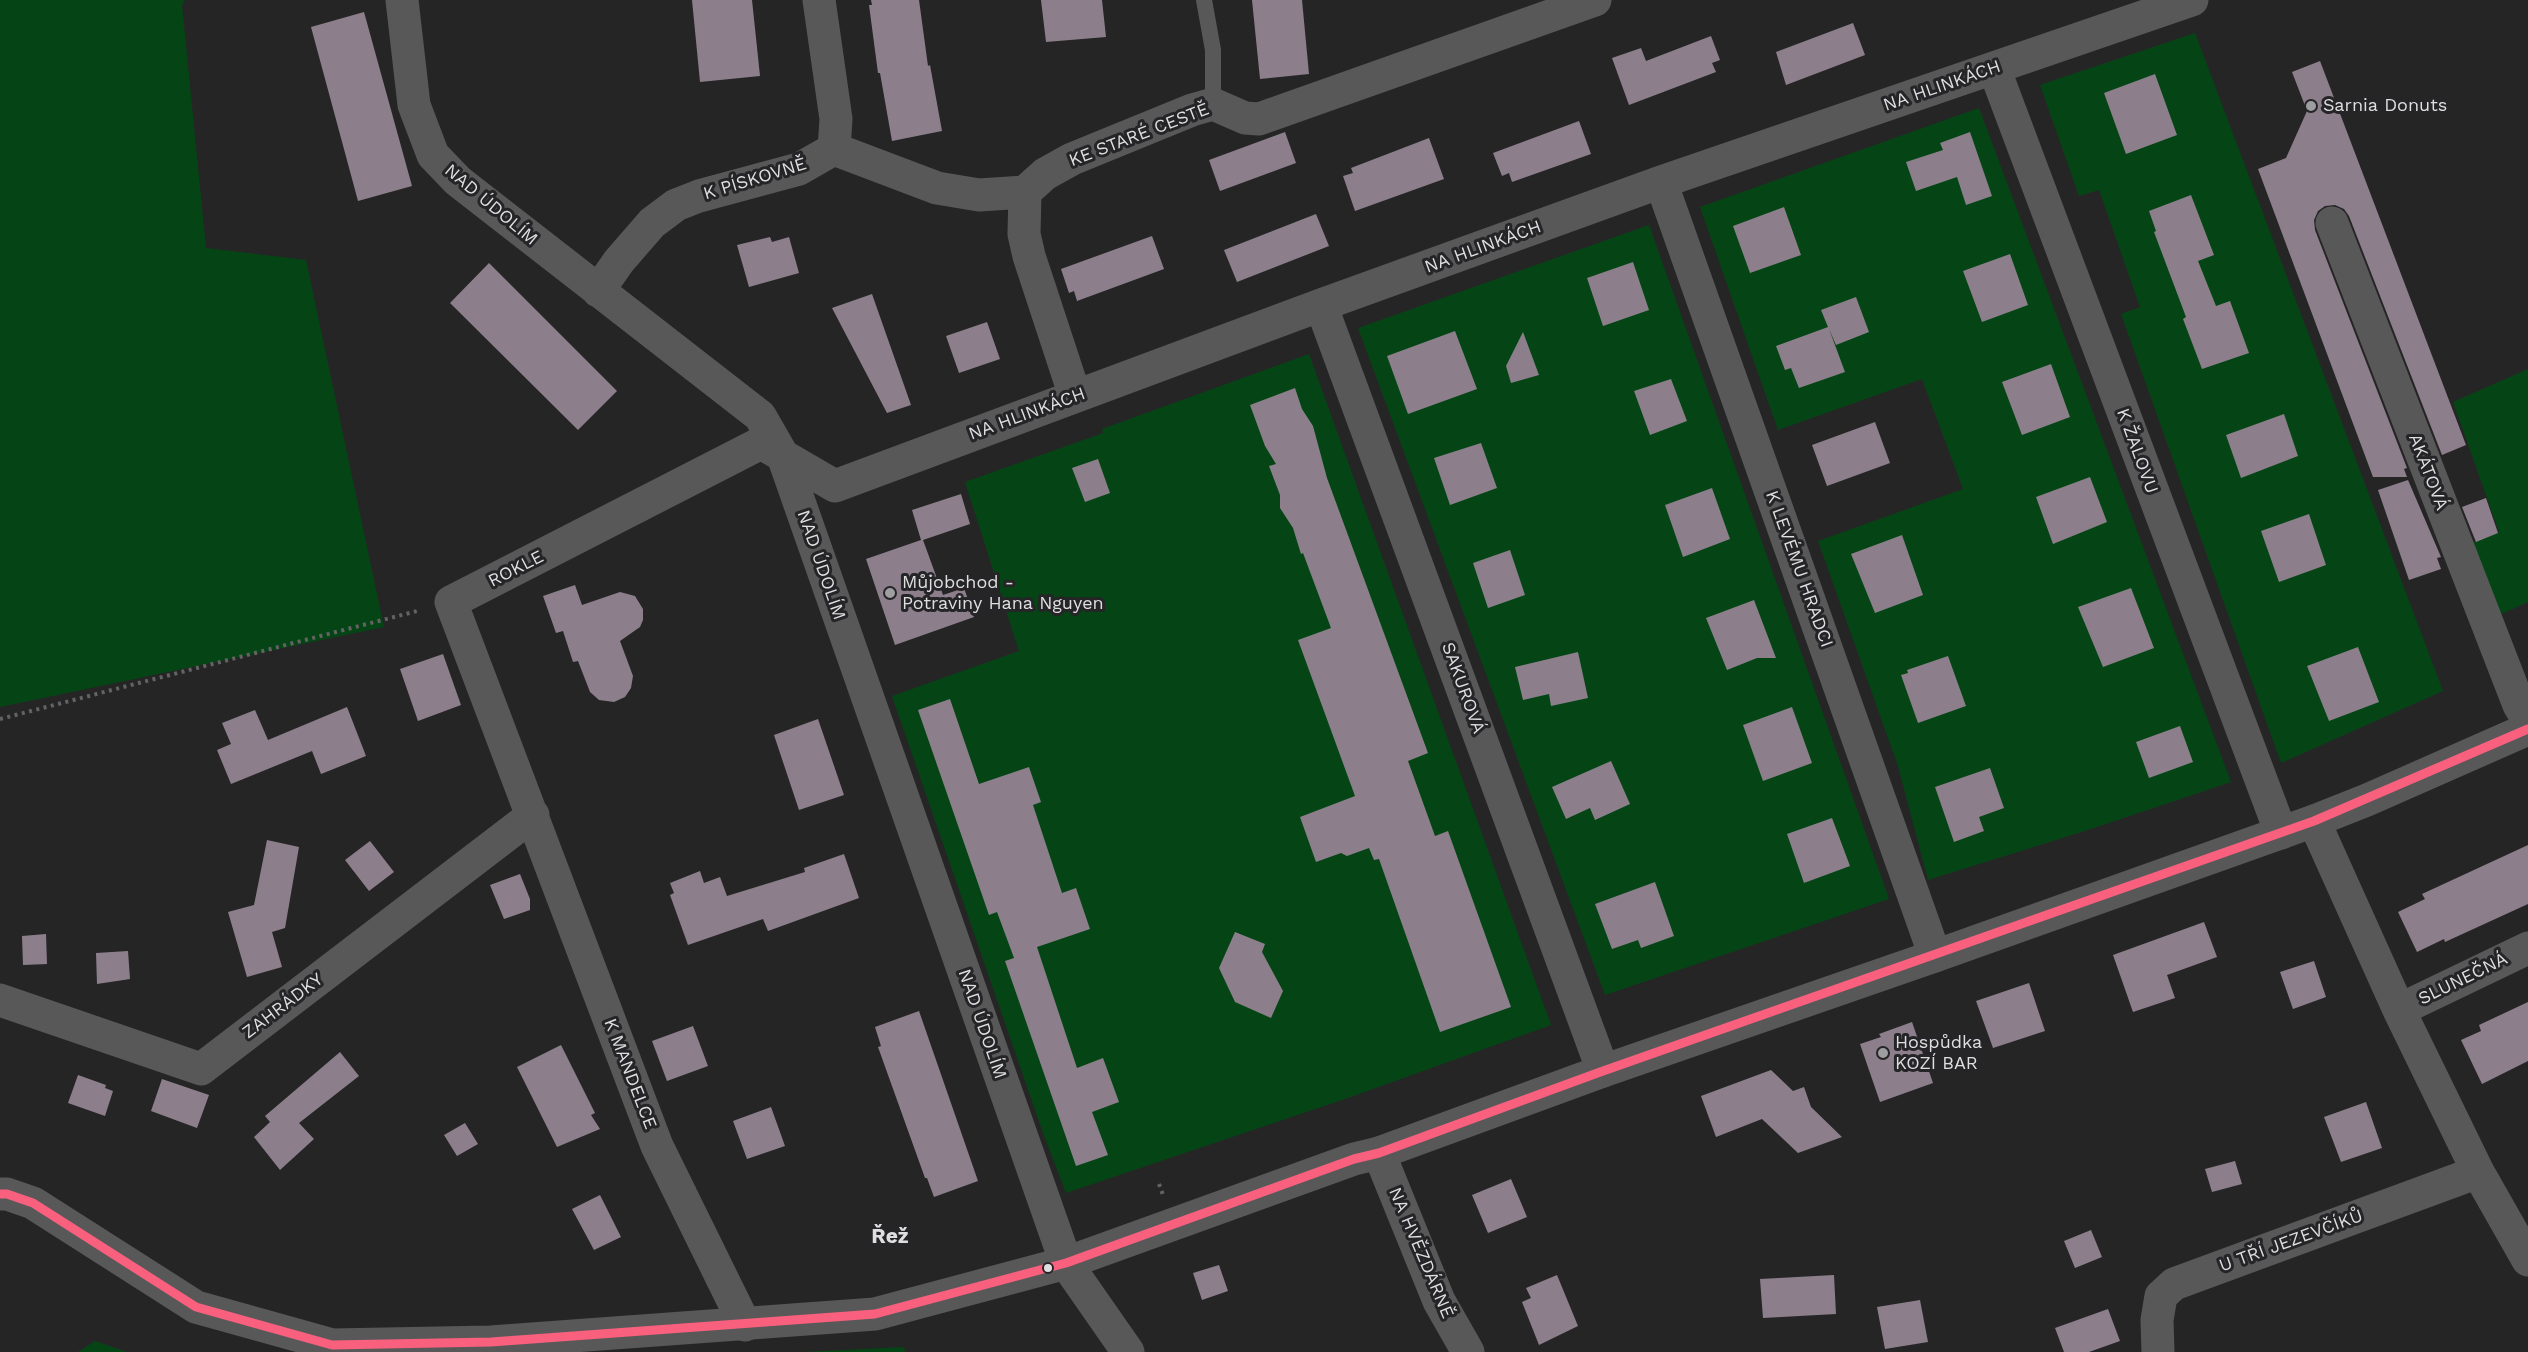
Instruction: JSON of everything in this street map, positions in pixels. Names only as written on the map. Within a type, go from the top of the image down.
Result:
[{"type":"street","name":"NAD ÚDOLÍM","points":[[402,0],[414,105],[433,155],[458,181],[760,416],[783,456],[1066,1263]]},
{"type":"street","points":[[819,0],[836,120],[834,149],[937,188],[979,195],[1025,192],[1024,234],[1029,256],[1075,396]]},
{"type":"street","name":"KE STARÉ CESTĚ","points":[[1025,192],[1045,174],[1072,159],[1213,104],[1245,118],[1259,119],[1595,0]]},
{"type":"street","name":"NA HLINKÁCH","points":[[783,456],[835,486],[1321,305],[1661,182],[2192,0]]},
{"type":"street","name":"K ŽALOVU","points":[[1994,68],[2281,833]]},
{"type":"street","name":"K PÍSKOVNĚ","points":[[598,291],[619,261],[652,223],[676,205],[699,196],[800,169],[834,149]]},
{"type":"street","name":"K LEVÉMU HRADCI","points":[[1661,182],[1935,956]]},
{"type":"street","name":"AKÁTOVÁ","points":[[2332,223],[2519,705],[2528,720]]},
{"type":"street","name":"SAKUROVÁ","points":[[1321,305],[1603,1071]]},
{"type":"street","name":"ROKLE","points":[[451,602],[761,443],[783,456]]},
{"type":"street","points":[[451,602],[533,815]]},
{"type":"street","points":[[0,1194],[7,1194],[33,1203],[196,1307],[332,1345],[491,1342],[875,1314],[1066,1263],[1354,1159],[1379,1153],[1603,1071],[2314,821],[2528,729]]},
{"type":"street","name":"ZAHRÁDKY","points":[[0,1000],[201,1069],[533,815]]},
{"type":"street","name":"K MANDELCE","points":[[533,815],[657,1146],[745,1325]]},
{"type":"street","points":[[2314,821],[2399,1010],[2478,1172],[2528,1260]]},
{"type":"street","name":"SLUNEČNÁ","points":[[2399,1010],[2528,948]]},
{"type":"street","name":"NA HVĚZDÁRNĚ","points":[[1379,1153],[1439,1301],[1468,1352]]},
{"type":"street","name":"U TŘÍ JEZEVČÍKŮ","points":[[2158,1352],[2157,1320],[2161,1296],[2174,1284],[2478,1172]]},
{"type":"street","points":[[1066,1263],[1128,1352]]},
{"type":"lane","points":[[1204,0],[1213,50],[1213,104]]},
{"type":"path","points":[[0,719],[451,602]]},
{"type":"green space","points":[[0,0],[185,0],[182,5],[206,248],[306,260],[384,627],[0,707]]},
{"type":"green space","points":[[2195,33],[2443,691],[2281,763],[2121,314],[2140,307],[2099,190],[2079,196],[2040,85]]},
{"type":"green space","points":[[1979,108],[2231,782],[1928,880],[1898,766],[1818,541],[1963,489],[1922,379],[1778,430],[1700,207]]},
{"type":"green space","points":[[1649,225],[1889,899],[1605,995],[1358,328]]},
{"type":"green space","points":[[1309,354],[1551,1025],[1345,1099],[1066,1193],[1043,1133],[892,696],[1019,651],[965,482],[1103,433],[1102,429]]},
{"type":"green space","points":[[2528,369],[2528,602],[2497,616],[2469,544],[2499,532],[2453,402]]},
{"type":"green space","points":[[95,1341],[127,1352],[78,1352]]},
{"type":"green space","points":[[904,1347],[905,1352],[803,1352]]},
{"type":"building","points":[[692,0],[752,0],[760,76],[700,82]]},
{"type":"building","points":[[871,0],[919,0],[928,66],[930,65],[942,131],[892,141],[880,73],[878,73],[869,5],[872,5]]},
{"type":"building","points":[[1041,0],[1102,0],[1106,37],[1046,42]]},
{"type":"building","points":[[1252,0],[1302,0],[1309,74],[1260,79]]},
{"type":"building","points":[[364,12],[412,186],[358,201],[311,27]]},
{"type":"building","points":[[1853,23],[1865,55],[1786,85],[1776,52]]},
{"type":"building","points":[[1711,36],[1720,60],[1712,63],[1716,72],[1629,105],[1612,58],[1641,48],[1646,61]]},
{"type":"building","points":[[2320,61],[2466,445],[2442,455],[2349,216],[2344,209],[2335,205],[2325,206],[2318,211],[2314,220],[2315,230],[2407,468],[2404,469],[2407,477],[2373,477],[2258,169],[2286,158],[2307,111],[2292,72]]},
{"type":"building","points":[[2155,74],[2177,135],[2126,154],[2104,93]]},
{"type":"building","points":[[1579,121],[1591,154],[1512,182],[1509,173],[1502,176],[1493,153]]},
{"type":"building","points":[[1285,132],[1296,163],[1220,191],[1209,160]]},
{"type":"building","points":[[1970,132],[1992,196],[1966,205],[1957,177],[1916,191],[1906,162],[1943,150],[1940,143]]},
{"type":"building","points":[[1429,138],[1444,179],[1355,211],[1343,176],[1353,173],[1351,168]]},
{"type":"building","points":[[2191,195],[2214,255],[2198,261],[2216,306],[2230,301],[2249,353],[2202,369],[2183,319],[2186,317],[2154,232],[2156,231],[2149,211]]},
{"type":"building","points":[[1784,207],[1801,255],[1750,273],[1733,226]]},
{"type":"building","points":[[1316,214],[1329,246],[1237,282],[1224,250]]},
{"type":"building","points":[[1152,236],[1164,269],[1077,301],[1074,291],[1069,293],[1061,269]]},
{"type":"building","points":[[770,237],[772,242],[789,237],[799,273],[749,287],[737,245]]},
{"type":"building","points":[[2010,254],[2028,305],[1982,322],[1963,271]]},
{"type":"building","points":[[1633,262],[1649,310],[1603,326],[1587,278]]},
{"type":"building","points":[[489,263],[617,391],[578,430],[450,303]]},
{"type":"building","points":[[872,294],[911,405],[887,413],[832,308]]},
{"type":"building","points":[[1856,297],[1869,332],[1836,345],[1829,329],[1845,372],[1799,388],[1791,368],[1785,370],[1776,346],[1828,327],[1821,310]]},
{"type":"building","points":[[987,322],[1000,359],[959,373],[946,336]]},
{"type":"building","points":[[1455,331],[1477,389],[1408,414],[1387,356]]},
{"type":"building","points":[[1523,332],[1539,375],[1511,383],[1506,366]]},
{"type":"building","points":[[2051,364],[2070,417],[2022,435],[2002,382]]},
{"type":"building","points":[[1671,379],[1687,421],[1650,435],[1634,391]]},
{"type":"building","points":[[1295,388],[1302,409],[1313,426],[1327,478],[1428,753],[1408,761],[1435,836],[1448,831],[1511,1007],[1440,1032],[1379,859],[1374,860],[1369,848],[1347,856],[1341,853],[1316,862],[1300,817],[1355,796],[1298,640],[1331,628],[1293,528],[1280,508],[1280,495],[1269,466],[1276,464],[1265,446],[1250,405]]},
{"type":"building","points":[[2284,414],[2298,456],[2241,478],[2226,435]]},
{"type":"building","points":[[1875,422],[1890,463],[1827,486],[1812,445]]},
{"type":"building","points":[[1481,443],[1497,488],[1450,505],[1434,458]]},
{"type":"building","points":[[1098,459],[1110,493],[1085,502],[1072,468]]},
{"type":"building","points":[[2090,477],[2107,522],[2053,544],[2036,497]]},
{"type":"building","points":[[2408,480],[2441,557],[2437,558],[2441,569],[2409,580],[2378,490]]},
{"type":"building","points":[[1712,488],[1730,539],[1683,557],[1665,505]]},
{"type":"building","points":[[961,494],[970,524],[923,540],[943,595],[964,588],[974,617],[895,645],[866,559],[921,540],[912,510]]},
{"type":"building","points":[[2486,498],[2498,533],[2476,542],[2462,507]]},
{"type":"building","points":[[2309,514],[2326,565],[2279,582],[2261,531]]},
{"type":"building","points":[[1902,535],[1923,595],[1875,613],[1851,554]]},
{"type":"building","points":[[1510,550],[1525,595],[1488,608],[1473,563]]},
{"type":"building","points":[[575,585],[582,605],[620,592],[635,596],[643,609],[643,620],[640,627],[620,641],[633,676],[631,688],[625,697],[614,702],[599,700],[590,692],[578,661],[573,662],[563,631],[556,633],[543,596]]},
{"type":"building","points":[[2131,588],[2154,648],[2103,667],[2078,607]]},
{"type":"building","points":[[1754,600],[1776,658],[1757,658],[1727,670],[1706,618]]},
{"type":"building","points":[[2358,647],[2379,702],[2329,721],[2307,666]]},
{"type":"building","points":[[1578,652],[1588,698],[1551,706],[1549,694],[1523,700],[1515,667]]},
{"type":"building","points":[[443,654],[461,705],[418,721],[400,669]]},
{"type":"building","points":[[1948,656],[1966,706],[1918,723],[1901,675],[1908,673],[1907,670]]},
{"type":"building","points":[[950,699],[979,784],[1029,767],[1041,802],[1033,805],[1062,893],[1076,888],[1090,929],[1037,947],[1077,1068],[1103,1058],[1119,1102],[1092,1112],[1108,1155],[1076,1166],[1005,961],[1014,958],[997,912],[989,915],[918,710]]},
{"type":"building","points":[[347,707],[366,756],[321,774],[312,751],[231,784],[217,750],[231,744],[222,723],[255,710],[268,740]]},
{"type":"building","points":[[1792,707],[1812,763],[1763,781],[1743,725]]},
{"type":"building","points":[[818,719],[844,795],[799,810],[774,735]]},
{"type":"building","points":[[2180,726],[2193,762],[2149,778],[2136,742]]},
{"type":"building","points":[[1611,761],[1630,804],[1595,820],[1590,808],[1566,819],[1552,787]]},
{"type":"building","points":[[1990,768],[2004,808],[1979,817],[1984,831],[1954,842],[1935,787]]},
{"type":"building","points":[[1832,818],[1850,866],[1804,883],[1787,834]]},
{"type":"building","points":[[267,840],[299,847],[285,928],[272,932],[282,967],[247,977],[228,912],[254,905]]},
{"type":"building","points":[[370,841],[394,872],[369,891],[345,860]]},
{"type":"building","points":[[2528,845],[2528,904],[2445,942],[2444,939],[2417,952],[2398,912],[2425,899],[2422,894]]},
{"type":"building","points":[[844,854],[859,898],[768,931],[763,919],[688,945],[670,895],[674,893],[670,883],[700,871],[704,883],[720,877],[727,896],[805,872],[804,868]]},
{"type":"building","points":[[520,874],[530,899],[530,910],[504,919],[490,885]]},
{"type":"building","points":[[1655,882],[1674,936],[1641,948],[1638,940],[1612,949],[1595,904]]},
{"type":"building","points":[[2204,922],[2217,957],[2167,975],[2175,998],[2133,1012],[2113,955]]},
{"type":"building","points":[[1235,932],[1265,944],[1262,952],[1283,991],[1271,1018],[1235,1002],[1219,968]]},
{"type":"building","points":[[46,934],[47,964],[23,965],[22,936]]},
{"type":"building","points":[[128,951],[130,979],[97,984],[96,953]]},
{"type":"building","points":[[2314,961],[2326,997],[2293,1009],[2280,972]]},
{"type":"building","points":[[2029,983],[2045,1031],[1993,1048],[1976,1001]]},
{"type":"building","points":[[2528,1002],[2528,1061],[2482,1084],[2461,1040],[2481,1031],[2479,1025]]},
{"type":"building","points":[[919,1011],[978,1181],[934,1197],[878,1047],[881,1046],[875,1027]]},
{"type":"building","points":[[1912,1022],[1933,1083],[1880,1102],[1860,1044],[1881,1037],[1879,1034]]},
{"type":"building","points":[[693,1026],[708,1066],[667,1081],[652,1041]]},
{"type":"building","points":[[561,1045],[595,1113],[591,1115],[600,1129],[557,1147],[517,1067]]},
{"type":"building","points":[[340,1052],[359,1076],[299,1123],[314,1139],[280,1170],[254,1137],[270,1122],[265,1116]]},
{"type":"building","points":[[1771,1070],[1793,1091],[1804,1087],[1811,1107],[1842,1137],[1798,1153],[1762,1119],[1716,1137],[1701,1096]]},
{"type":"building","points":[[78,1075],[106,1085],[105,1088],[113,1091],[105,1116],[68,1103]]},
{"type":"building","points":[[162,1079],[209,1095],[197,1128],[151,1111]]},
{"type":"building","points":[[2366,1102],[2382,1148],[2341,1162],[2324,1117]]},
{"type":"building","points":[[771,1107],[785,1146],[747,1159],[733,1121]]},
{"type":"building","points":[[465,1123],[478,1144],[457,1156],[444,1135]]},
{"type":"building","points":[[2235,1161],[2242,1184],[2212,1192],[2205,1169]]},
{"type":"building","points":[[1511,1179],[1527,1217],[1488,1233],[1472,1195]]},
{"type":"building","points":[[600,1195],[621,1237],[594,1250],[572,1209]]},
{"type":"building","points":[[2091,1230],[2102,1257],[2075,1268],[2064,1241]]},
{"type":"building","points":[[1219,1265],[1228,1291],[1202,1300],[1193,1273]]},
{"type":"building","points":[[1557,1275],[1578,1326],[1539,1345],[1522,1302],[1531,1298],[1526,1288]]},
{"type":"building","points":[[1834,1275],[1836,1314],[1763,1318],[1760,1279]]},
{"type":"building","points":[[1920,1300],[1928,1342],[1885,1349],[1877,1307]]},
{"type":"building","points":[[2108,1309],[2120,1341],[2089,1352],[2064,1352],[2055,1328]]},
{"type":"transit line","points":[[0,1194],[7,1194],[33,1203],[196,1307],[332,1345],[491,1342],[875,1314],[1066,1263],[1354,1159],[1379,1153],[1603,1071],[2314,821],[2528,729]]},
{"type":"place","name":"Sarnia Donuts","points":[[2311,106]]},
{"type":"place","name":"Můjobchod - Potraviny Hana Nguyen","points":[[890,593]]},
{"type":"place","name":"Hospůdka KOZÍ BAR","points":[[1883,1053]]},
{"type":"district","name":"Řež","points":[[890,1237]]}]
